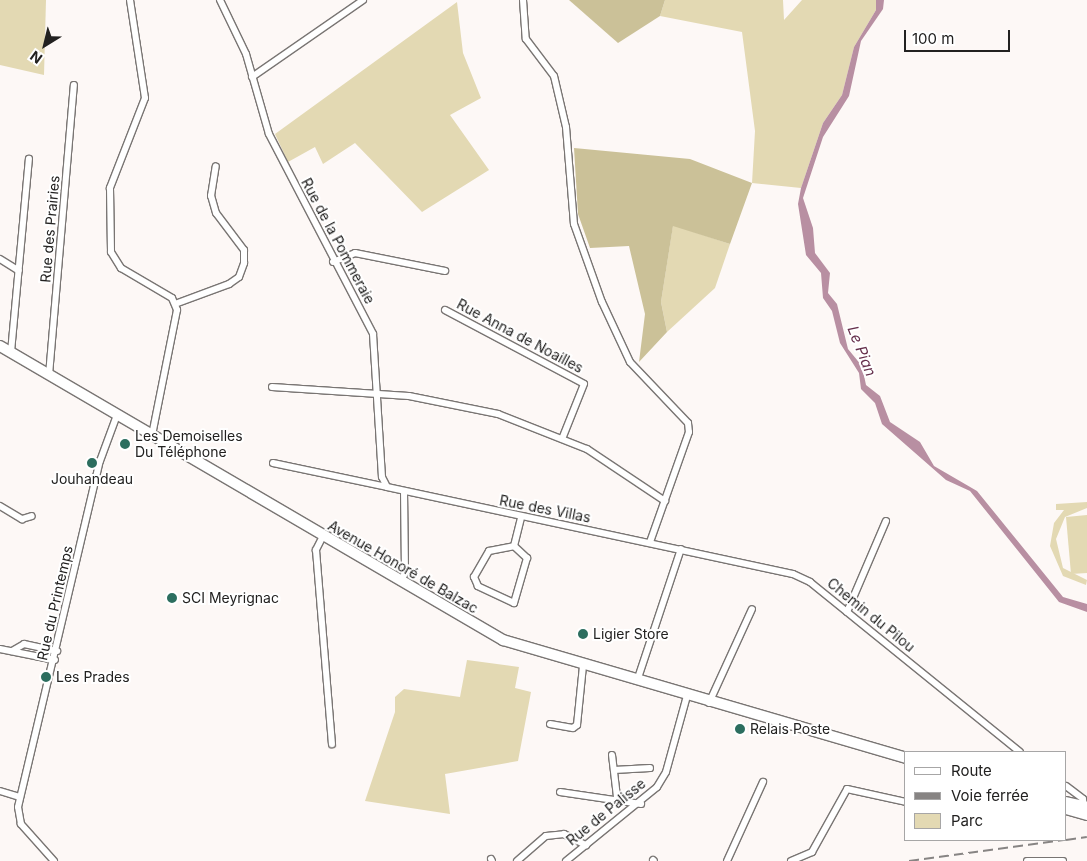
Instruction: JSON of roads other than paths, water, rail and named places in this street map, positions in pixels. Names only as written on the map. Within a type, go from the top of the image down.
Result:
[{"type":"main road","name":"Avenue Honoré de Balzac","points":[[0,346],[503,640],[709,703],[904,757]]},
{"type":"main road","name":"Avenue Honoré de Balzac","points":[[826,737],[904,763]]},
{"type":"main road","points":[[1067,803],[1086,811]]},
{"type":"main road","points":[[1067,809],[1086,811]]},
{"type":"street","points":[[130,0],[145,98],[110,188],[111,252],[122,268],[172,298],[175,304],[158,421],[152,435]]},
{"type":"street","name":"Rue de la Pommeraie","points":[[220,0],[246,54],[269,134],[333,262],[373,334],[382,478],[386,487]]},
{"type":"street","points":[[252,77],[363,0]]},
{"type":"street","points":[[523,0],[525,34],[554,76],[566,127],[574,224],[602,302],[630,362],[688,423],[689,432],[650,542]]},
{"type":"street","name":"Rue des Prairies","points":[[49,375],[74,85]]},
{"type":"street","points":[[11,352],[29,159]]},
{"type":"street","points":[[175,304],[229,284],[239,277],[244,264],[244,250],[216,213],[211,196],[216,166]]},
{"type":"street","points":[[333,262],[355,253],[445,271]]},
{"type":"street","points":[[0,260],[19,271]]},
{"type":"street","name":"Rue Anna de Noailles","points":[[445,310],[584,384],[562,439]]},
{"type":"street","points":[[272,387],[377,394],[498,414],[587,449],[665,501]]},
{"type":"street","name":"Rue du Printemps","points":[[54,861],[22,824],[20,797],[55,660],[100,462],[117,415]]},
{"type":"street","points":[[273,463],[386,487],[404,493],[405,572],[401,582]]},
{"type":"street","name":"Rue des Villas","points":[[404,493],[681,549]]},
{"type":"street","points":[[0,506],[22,519],[32,516]]},
{"type":"street","points":[[514,546],[521,516]]},
{"type":"street","points":[[847,612],[886,521]]},
{"type":"street","points":[[323,536],[316,550],[332,744]]},
{"type":"street","points":[[514,546],[527,558],[514,603],[478,586],[474,577],[489,551],[514,546]]},
{"type":"street","points":[[636,681],[681,549]]},
{"type":"street","name":"Chemin du Pilou","points":[[681,549],[793,574],[847,612],[1019,751]]},
{"type":"street","points":[[709,703],[752,609]]},
{"type":"street","points":[[12,651],[24,644],[57,651]]},
{"type":"street","points":[[0,650],[55,660]]},
{"type":"street","points":[[550,724],[573,728],[577,725],[583,666]]},
{"type":"street","name":"Rue de Palisse","points":[[566,861],[641,804],[666,772],[687,696]]},
{"type":"street","points":[[612,754],[617,797]]},
{"type":"street","points":[[614,770],[650,768]]},
{"type":"street","points":[[727,861],[763,782]]},
{"type":"street","points":[[791,861],[812,852],[847,789],[904,802]]},
{"type":"street","points":[[1067,789],[1086,811]]},
{"type":"street","points":[[0,791],[20,797]]},
{"type":"street","points":[[560,792],[617,797],[641,804]]},
{"type":"street","points":[[517,861],[546,836],[564,834],[586,845]]},
{"type":"street","points":[[1027,861],[1063,861]]},
{"type":"railway","points":[[1067,840],[1087,837]]},
{"type":"railway","points":[[909,861],[1057,841]]},
{"type":"place","name":"Les Demoiselles Du Téléphone","points":[[125,444]]},
{"type":"place","name":"Jouhandeau","points":[[92,463]]},
{"type":"place","name":"SCI Meyrignac","points":[[172,598]]},
{"type":"place","name":"Ligier Store","points":[[583,634]]},
{"type":"place","name":"Les Prades","points":[[46,677]]},
{"type":"place","name":"Relais Poste","points":[[740,729]]},
{"type":"water label","name":"Le Pian","points":[[862,351]]}]
